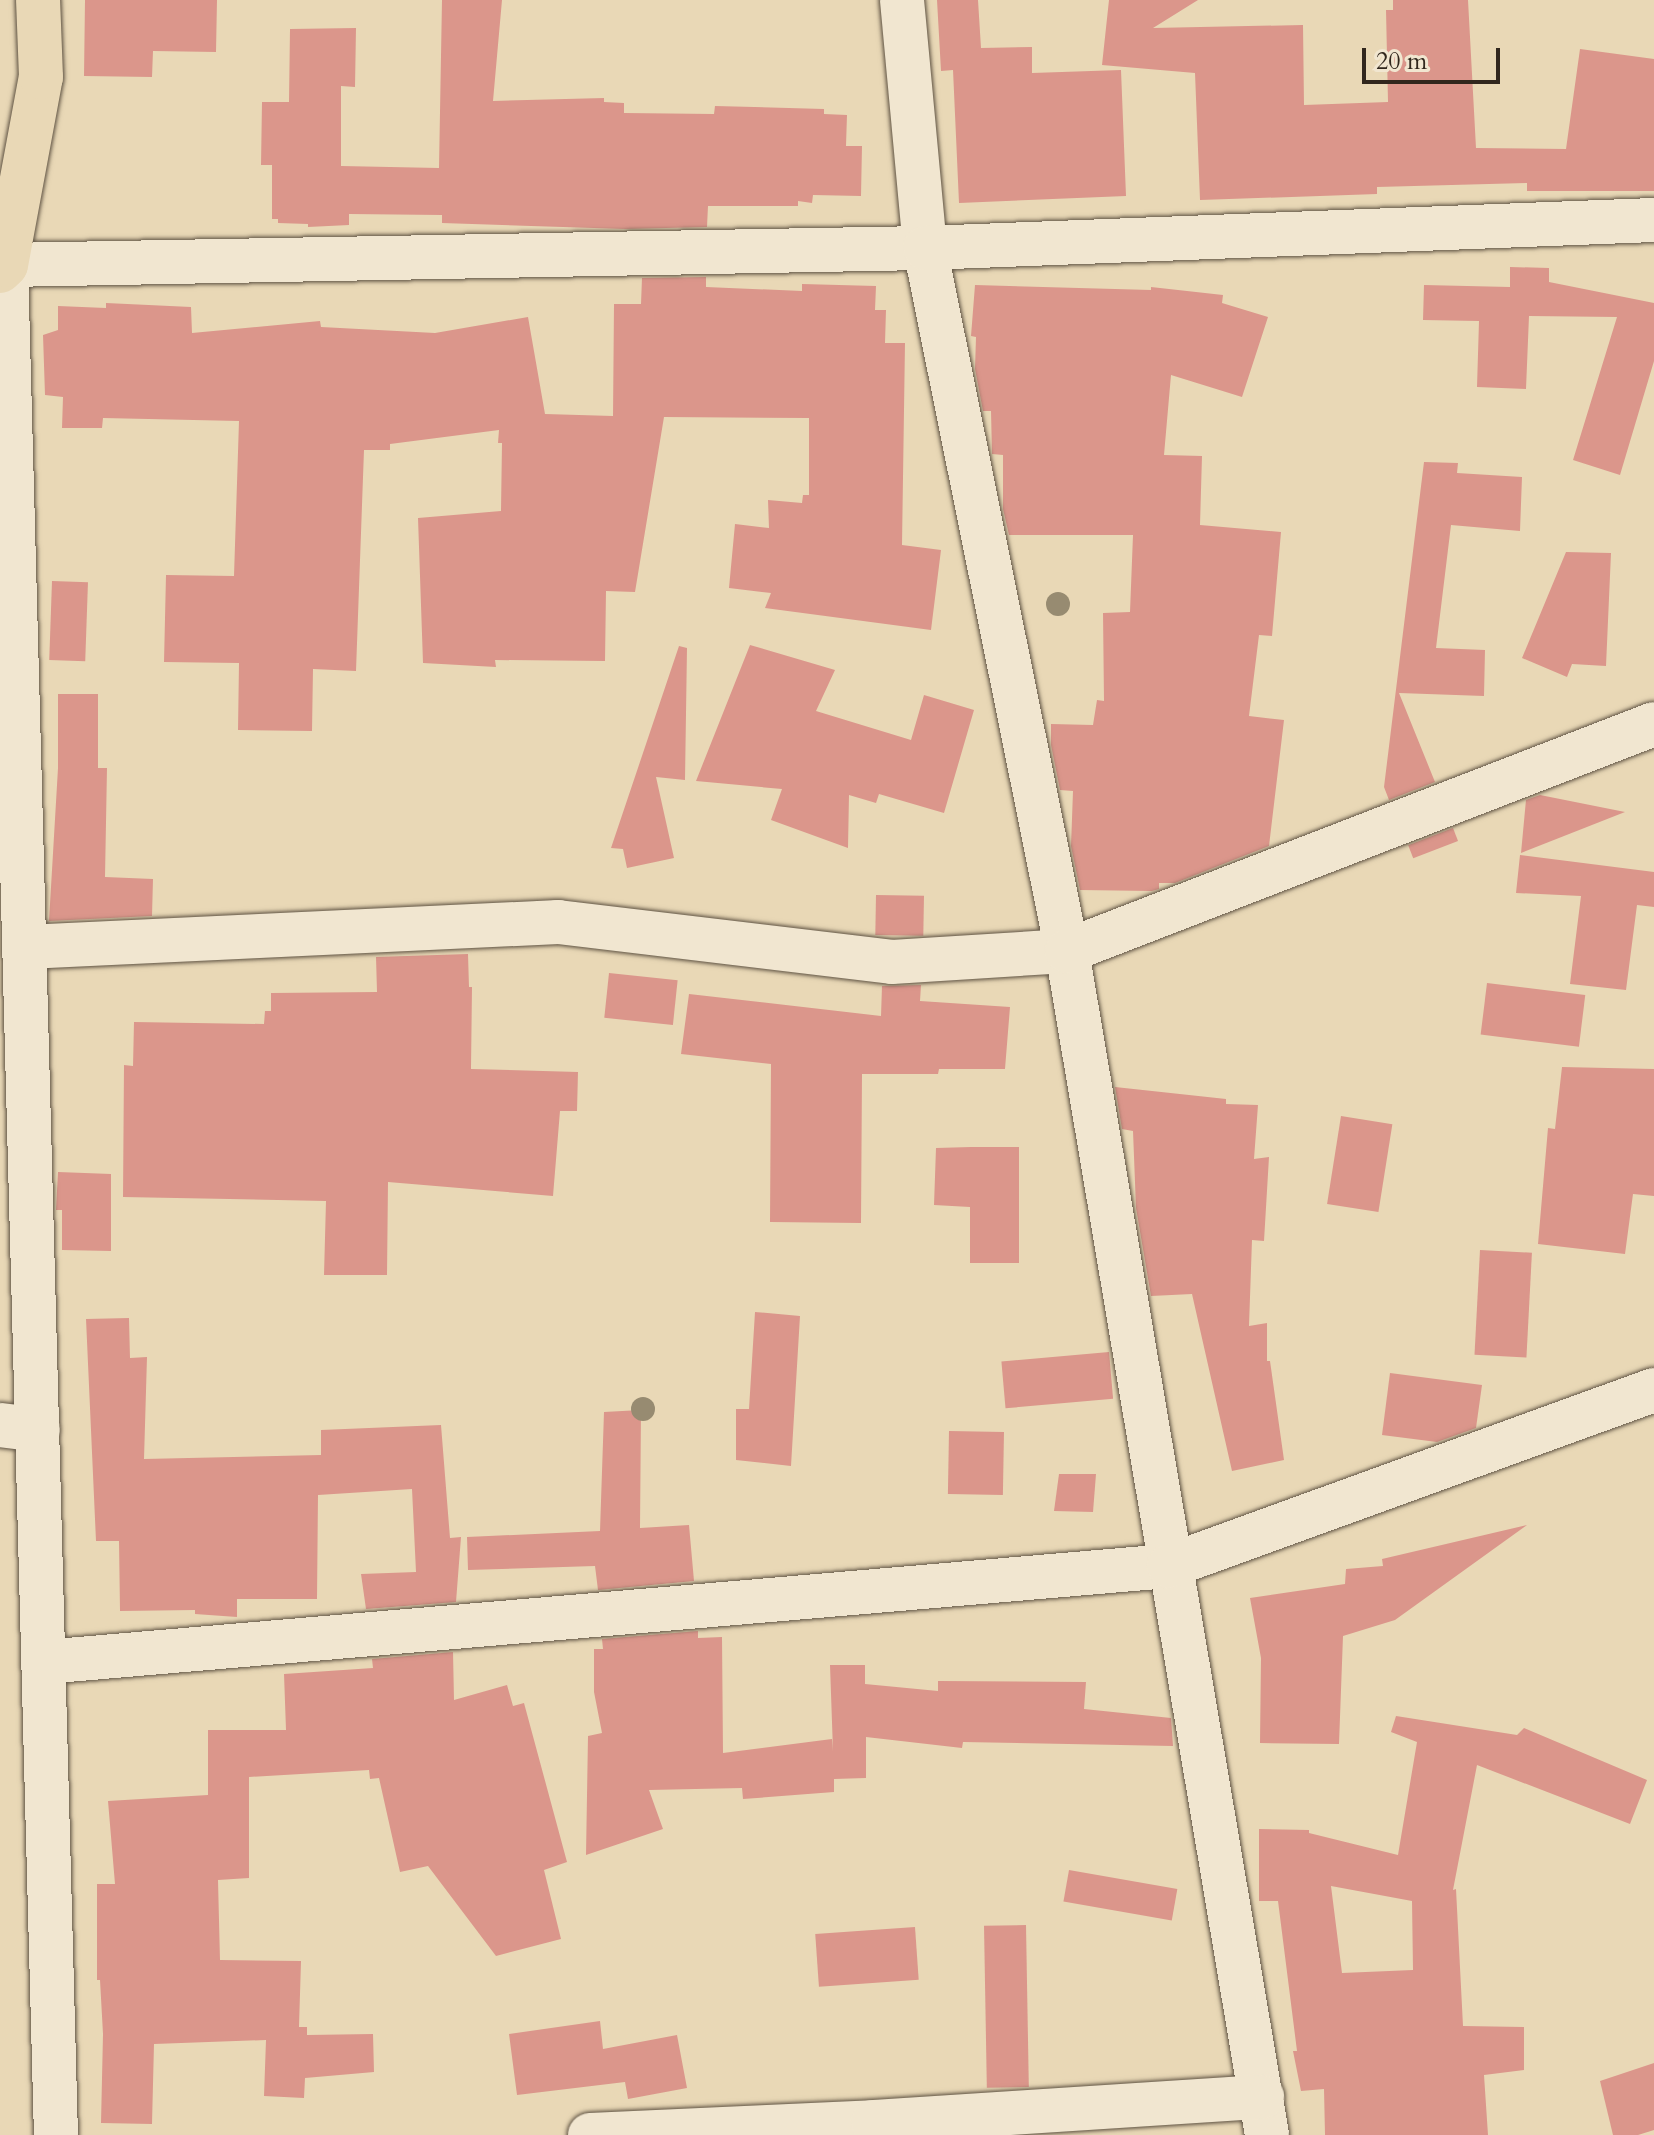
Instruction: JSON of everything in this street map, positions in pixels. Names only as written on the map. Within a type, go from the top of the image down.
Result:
[{"type":"main road","points":[[2,258],[41,77],[38,0]]},
{"type":"street","points":[[590,2135],[1264,2116],[1067,951],[925,248],[902,0]]},
{"type":"street","points":[[56,2135],[44,1662],[19,1428],[26,947],[2,258],[925,248],[1654,220]]},
{"type":"street","points":[[26,947],[558,922],[892,962],[1067,951],[1654,724]]},
{"type":"street","points":[[44,1662],[1169,1566],[1654,1390]]},
{"type":"building","points":[[85,0],[217,0],[216,52],[153,51],[152,77],[84,76]]},
{"type":"building","points":[[442,0],[502,0],[493,101],[604,98],[604,102],[624,103],[624,113],[714,114],[715,106],[824,109],[824,114],[847,115],[846,146],[862,146],[861,196],[813,195],[812,203],[798,201],[798,206],[708,206],[707,227],[625,229],[442,223],[442,215],[349,214],[349,225],[308,227],[308,224],[278,223],[278,219],[272,219],[272,165],[261,165],[262,102],[289,102],[290,29],[356,28],[355,87],[341,86],[341,166],[439,168]]},
{"type":"building","points":[[937,0],[978,0],[981,48],[1032,47],[1032,73],[1121,70],[1126,196],[959,203],[953,70],[941,71]]},
{"type":"building","points":[[1109,0],[1198,0],[1153,28],[1303,25],[1304,105],[1388,102],[1386,10],[1393,10],[1393,0],[1468,0],[1476,148],[1566,149],[1580,49],[1654,59],[1654,191],[1527,191],[1527,183],[1377,187],[1377,194],[1200,200],[1195,73],[1102,65]]},
{"type":"building","points":[[1510,267],[1549,268],[1549,282],[1654,303],[1654,361],[1620,475],[1573,460],[1617,317],[1529,316],[1526,389],[1477,387],[1479,321],[1423,320],[1424,285],[1510,287]]},
{"type":"building","points":[[706,277],[706,287],[802,291],[802,284],[876,286],[875,310],[886,310],[885,343],[905,343],[902,545],[941,550],[931,630],[765,608],[771,593],[729,588],[735,524],[769,528],[768,500],[802,503],[803,495],[809,495],[809,418],[664,417],[635,592],[606,591],[605,661],[495,660],[496,667],[423,663],[418,518],[501,511],[502,443],[498,443],[499,430],[390,444],[390,450],[364,450],[356,671],[313,669],[312,731],[238,730],[239,663],[164,662],[166,575],[234,576],[239,421],[103,418],[102,428],[62,428],[63,397],[45,395],[43,335],[58,330],[58,306],[106,308],[106,303],[191,307],[192,333],[320,321],[321,327],[435,333],[528,317],[545,414],[613,416],[614,304],[641,304],[642,278]]},
{"type":"building","points":[[975,285],[1151,290],[1151,287],[1223,295],[1222,303],[1268,317],[1242,397],[1171,375],[1164,455],[1202,456],[1200,525],[1281,532],[1272,636],[1259,635],[1249,716],[1284,720],[1269,846],[1175,883],[1159,883],[1159,889],[1152,891],[1080,890],[1071,846],[1073,791],[1060,790],[1051,745],[1051,724],[1093,725],[1097,700],[1104,701],[1103,613],[1130,612],[1133,535],[1009,535],[1003,509],[1003,455],[992,454],[991,411],[983,411],[975,369],[976,337],[971,336]]},
{"type":"building","points":[[1424,462],[1458,463],[1457,473],[1522,477],[1520,531],[1451,525],[1436,648],[1485,650],[1484,696],[1399,693],[1435,782],[1389,800],[1384,787]]},
{"type":"building","points":[[1566,552],[1611,553],[1606,666],[1572,664],[1567,677],[1522,658]]},
{"type":"building","points":[[52,581],[88,582],[85,661],[49,660]]},
{"type":"building","points":[[750,645],[835,670],[816,711],[911,740],[924,695],[974,710],[944,813],[879,794],[876,803],[849,795],[848,848],[771,820],[782,789],[696,781]]},
{"type":"building","points":[[679,646],[687,648],[685,780],[656,777],[674,858],[627,868],[623,849],[611,848]]},
{"type":"building","points":[[58,694],[98,694],[98,768],[107,768],[105,877],[153,879],[152,916],[49,921],[58,768]]},
{"type":"building","points":[[1540,795],[1625,812],[1521,853],[1526,800]]},
{"type":"building","points":[[1453,828],[1458,841],[1413,858],[1408,845]]},
{"type":"building","points":[[1520,855],[1654,872],[1654,907],[1637,905],[1626,990],[1570,984],[1581,896],[1516,893]]},
{"type":"building","points":[[876,895],[924,896],[923,936],[875,935]]},
{"type":"building","points":[[468,954],[469,987],[472,987],[471,1069],[578,1072],[577,1111],[560,1111],[553,1196],[388,1182],[387,1275],[324,1275],[326,1201],[123,1197],[124,1065],[133,1066],[134,1022],[264,1024],[265,1011],[271,1011],[271,993],[377,992],[376,957]]},
{"type":"building","points":[[609,973],[678,980],[673,1025],[604,1018]]},
{"type":"building","points":[[1487,983],[1585,995],[1579,1047],[1481,1035]]},
{"type":"building","points":[[921,985],[920,1001],[1010,1007],[1005,1069],[939,1069],[938,1074],[862,1074],[861,1223],[770,1222],[771,1064],[681,1054],[689,994],[881,1016],[882,986]]},
{"type":"building","points":[[1562,1067],[1654,1069],[1654,1196],[1633,1194],[1625,1254],[1538,1244],[1548,1128],[1555,1129]]},
{"type":"building","points":[[1115,1087],[1226,1099],[1226,1104],[1258,1105],[1254,1159],[1269,1157],[1264,1241],[1252,1240],[1249,1326],[1267,1323],[1267,1361],[1270,1361],[1284,1460],[1232,1471],[1192,1294],[1151,1296],[1136,1208],[1133,1131],[1122,1129]]},
{"type":"building","points":[[1341,1116],[1392,1124],[1378,1212],[1327,1204]]},
{"type":"building","points":[[1019,1147],[1019,1263],[970,1263],[970,1207],[934,1205],[936,1148]]},
{"type":"building","points":[[58,1172],[111,1174],[111,1251],[62,1250],[62,1210],[56,1210]]},
{"type":"building","points":[[1480,1250],[1532,1253],[1526,1358],[1475,1355]]},
{"type":"building","points":[[755,1312],[800,1316],[791,1466],[736,1460],[736,1409],[749,1409]]},
{"type":"building","points":[[129,1318],[130,1358],[147,1357],[144,1459],[321,1455],[321,1430],[441,1425],[450,1538],[461,1537],[456,1602],[366,1609],[361,1574],[416,1572],[412,1489],[318,1495],[317,1599],[237,1599],[237,1617],[195,1614],[195,1610],[120,1611],[119,1541],[96,1541],[86,1319]]},
{"type":"building","points":[[1109,1352],[1113,1399],[1006,1408],[1001,1361]]},
{"type":"building","points":[[1390,1373],[1482,1385],[1476,1428],[1437,1442],[1382,1435]]},
{"type":"building","points":[[641,1410],[640,1528],[689,1525],[694,1581],[598,1590],[595,1566],[468,1570],[467,1537],[600,1531],[604,1412]]},
{"type":"building","points":[[949,1431],[1004,1432],[1003,1495],[948,1494]]},
{"type":"building","points":[[1059,1474],[1096,1474],[1093,1512],[1054,1511]]},
{"type":"building","points":[[1527,1525],[1395,1620],[1343,1636],[1339,1744],[1260,1743],[1261,1658],[1250,1598],[1345,1584],[1346,1569],[1383,1566],[1382,1559]]},
{"type":"building","points":[[698,1631],[698,1638],[722,1637],[723,1753],[832,1739],[833,1751],[830,1665],[865,1665],[865,1684],[938,1691],[938,1681],[1086,1682],[1084,1709],[1171,1718],[1173,1746],[963,1742],[962,1748],[866,1737],[866,1778],[834,1779],[834,1792],[743,1799],[742,1788],[649,1790],[663,1829],[586,1855],[588,1736],[602,1733],[594,1692],[594,1649],[603,1649],[602,1639]]},
{"type":"building","points":[[453,1652],[454,1700],[507,1685],[513,1706],[524,1703],[567,1862],[544,1870],[561,1939],[496,1956],[428,1866],[400,1872],[379,1778],[370,1779],[369,1770],[249,1777],[249,1878],[218,1880],[220,1960],[301,1961],[299,2027],[307,2027],[307,2035],[373,2034],[374,2072],[305,2078],[304,2098],[264,2096],[266,2040],[154,2044],[152,2124],[101,2123],[103,2034],[100,1980],[97,1980],[97,1884],[115,1884],[108,1801],[208,1795],[208,1730],[286,1730],[284,1674],[373,1668],[372,1659]]},
{"type":"building","points":[[1396,1716],[1517,1735],[1524,1728],[1647,1780],[1630,1824],[1477,1765],[1453,1890],[1456,1889],[1463,2026],[1524,2027],[1524,2070],[1484,2075],[1488,2135],[1325,2135],[1324,2089],[1301,2091],[1293,2051],[1297,2051],[1278,1901],[1259,1901],[1259,1829],[1309,1830],[1309,1833],[1398,1855],[1417,1742],[1391,1732]],"holes":[[[1331,1886],[1412,1901],[1413,1970],[1342,1973]]]},
{"type":"building","points":[[1069,1870],[1177,1889],[1172,1921],[1063,1902]]},
{"type":"building","points":[[1026,1925],[1029,2087],[987,2088],[984,1926]]},
{"type":"building","points":[[915,1927],[919,1980],[819,1987],[815,1934]]},
{"type":"building","points":[[600,2021],[603,2049],[677,2035],[687,2088],[628,2099],[625,2082],[517,2095],[509,2034]]},
{"type":"building","points":[[1654,2063],[1654,2130],[1638,2135],[1613,2135],[1600,2081]]}]
